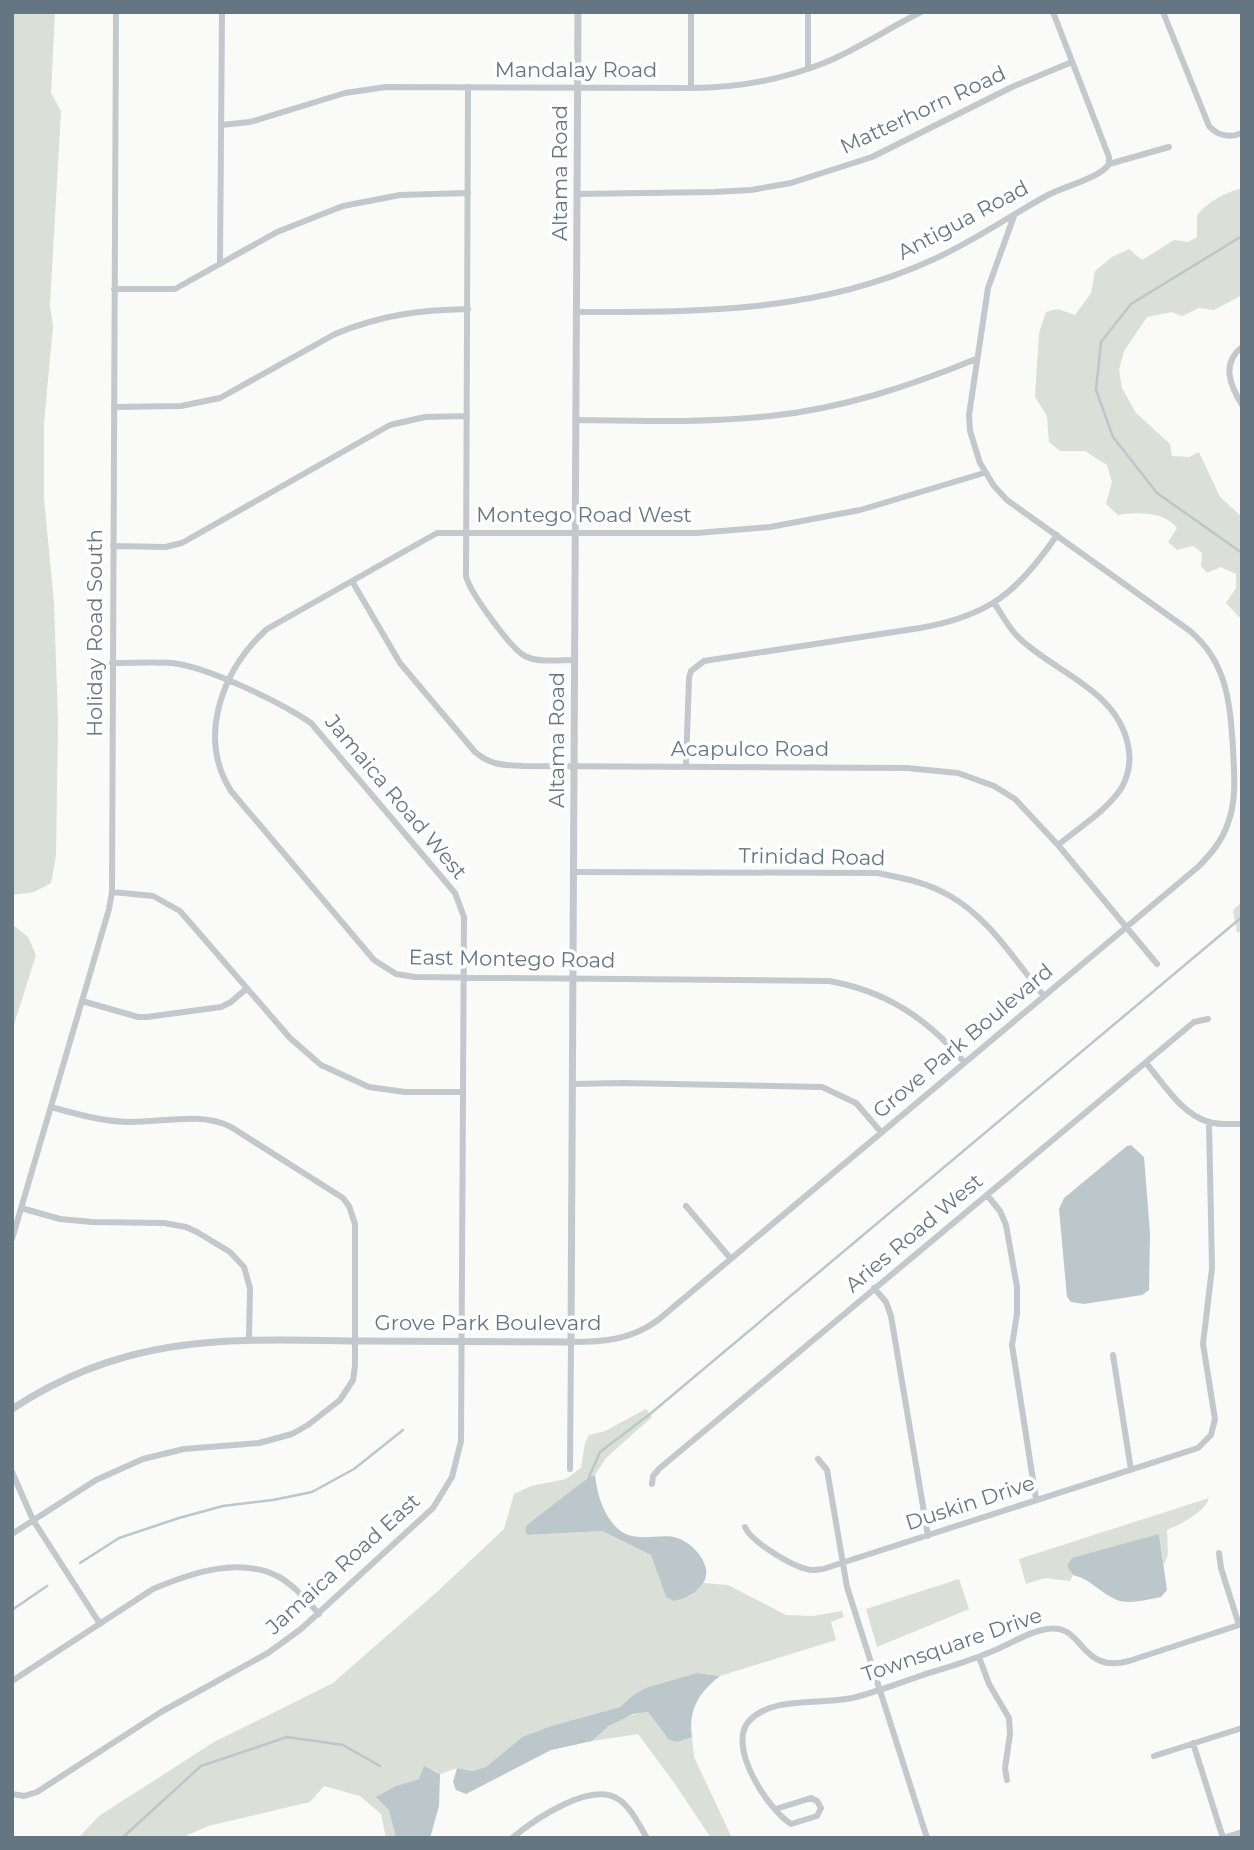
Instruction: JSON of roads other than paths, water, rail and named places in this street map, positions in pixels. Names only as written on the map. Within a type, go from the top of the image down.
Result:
[{"type":"street","name":"Holiday Road South","points":[[12,1239],[112,892],[116,12]]},
{"type":"street","points":[[220,264],[222,12]]},
{"type":"street","name":"Altama Road","points":[[570,1469],[578,12]]},
{"type":"street","points":[[691,12],[691,89]]},
{"type":"street","points":[[808,12],[808,69]]},
{"type":"street","points":[[1053,12],[1109,157],[1109,164]]},
{"type":"street","points":[[1163,12],[1209,126],[1218,134],[1228,136],[1242,133]]},
{"type":"street","name":"Mandalay Road","points":[[221,125],[250,122],[345,93],[386,87],[691,89],[752,84],[827,62],[917,13]]},
{"type":"street","name":"Matterhorn Road","points":[[577,194],[751,190],[802,180],[872,157],[1012,87],[1072,62]]},
{"type":"street","points":[[468,87],[467,584],[515,650],[533,659],[575,660]]},
{"type":"street","name":"Antigua Road","points":[[577,312],[726,310],[776,306],[852,289],[933,260],[1048,195],[1102,172],[1109,164],[1169,147]]},
{"type":"street","points":[[114,289],[175,289],[277,232],[344,206],[400,195],[468,193]]},
{"type":"street","name":"Grove Park Boulevard","points":[[12,1409],[60,1381],[91,1367],[171,1346],[249,1340],[571,1342],[613,1340],[631,1336],[646,1329],[731,1259],[1209,856],[1223,835],[1234,799],[1229,698],[1219,668],[1196,636],[1007,500],[984,473],[975,453],[970,431],[970,399],[976,359],[990,278],[1014,216]]},
{"type":"street","points":[[114,407],[181,406],[220,398],[335,334],[355,326],[403,313],[468,309]]},
{"type":"street","points":[[1240,348],[1229,365],[1228,378],[1242,405]]},
{"type":"street","points":[[576,420],[719,420],[797,412],[883,393],[976,359]]},
{"type":"street","points":[[113,546],[165,547],[182,543],[390,425],[425,417],[467,415]]},
{"type":"street","name":"Montego Road West","points":[[229,681],[247,649],[267,629],[429,536],[443,532],[697,533],[771,527],[860,510],[984,473]]},
{"type":"street","points":[[686,766],[689,678],[691,671],[704,661],[941,624],[970,615],[994,603],[1023,580],[1057,535]]},
{"type":"street","name":"Acapulco Road","points":[[352,581],[400,663],[486,762],[497,765],[907,768],[958,773],[994,786],[1014,799],[1058,845],[1157,964]]},
{"type":"street","points":[[994,603],[1017,637],[1104,701],[1119,719],[1125,733],[1129,762],[1122,786],[1111,800],[1058,845]]},
{"type":"street","name":"Jamaica Road West","points":[[112,663],[172,663],[211,672],[311,723],[456,893],[464,917],[463,1092]]},
{"type":"street","name":"East Montego Road","points":[[229,681],[215,720],[214,744],[219,770],[231,791],[379,964],[396,974],[410,977],[463,978],[808,980],[851,985],[876,993],[916,1016],[945,1040],[964,1062]]},
{"type":"street","name":"Trinidad Road","points":[[574,872],[877,873],[914,880],[949,895],[981,919],[1044,996]]},
{"type":"street","points":[[112,892],[153,896],[180,911],[290,1038],[313,1059],[339,1075],[369,1087],[387,1090],[463,1092]]},
{"type":"street","points":[[82,1001],[138,1017],[147,1017],[221,1007],[247,988]]},
{"type":"street","name":"Aries Road West","points":[[652,1484],[653,1476],[660,1468],[874,1288],[1194,1022],[1208,1019]]},
{"type":"street","points":[[1146,1063],[1185,1108],[1209,1122],[1242,1124]]},
{"type":"street","points":[[572,1084],[822,1087],[856,1103],[881,1132]]},
{"type":"street","name":"Jamaica Road East","points":[[16,1795],[37,1791],[161,1712],[268,1653],[319,1614],[421,1521],[444,1492],[457,1460],[461,1441],[463,1092]]},
{"type":"street","points":[[12,1534],[96,1480],[143,1459],[184,1449],[267,1442],[292,1434],[340,1400],[353,1380],[356,1340],[355,1224],[349,1206],[342,1198],[219,1121],[109,1121],[51,1107]]},
{"type":"street","name":"Duskin Drive","points":[[745,1527],[753,1540],[799,1566],[812,1570],[928,1536],[1198,1448],[1211,1435],[1214,1419],[1203,1344],[1212,1268],[1209,1122]]},
{"type":"street","points":[[988,1195],[1006,1225],[1017,1287],[1017,1314],[1012,1345],[1036,1499]]},
{"type":"street","points":[[686,1206],[731,1259]]},
{"type":"street","points":[[21,1208],[60,1219],[164,1223],[197,1232],[230,1252],[247,1273],[250,1288],[249,1340]]},
{"type":"street","points":[[874,1288],[886,1302],[891,1316],[928,1536]]},
{"type":"street","points":[[1113,1355],[1131,1470]]},
{"type":"street","points":[[818,1459],[827,1470],[847,1587],[927,1838]]},
{"type":"street","points":[[12,1472],[33,1520],[100,1624]]},
{"type":"street","points":[[1219,1553],[1221,1569],[1240,1625]]},
{"type":"street","points":[[12,1681],[153,1590],[172,1581],[212,1570],[233,1568],[265,1571],[294,1588],[319,1614]]},
{"type":"street","name":"Townsquare Drive","points":[[776,1809],[754,1780],[741,1741],[745,1726],[751,1718],[768,1709],[843,1699],[880,1689],[979,1657],[1028,1635],[1056,1628],[1070,1634],[1093,1658],[1119,1664],[1240,1625]]},
{"type":"street","points":[[979,1657],[989,1685],[1009,1718],[1010,1734],[1005,1768],[1007,1780]]},
{"type":"street","points":[[1154,1756],[1242,1728]]},
{"type":"street","points":[[1193,1743],[1223,1838],[1242,1832]]},
{"type":"street","points":[[512,1838],[566,1804],[593,1794],[611,1795],[620,1800],[648,1838]]},
{"type":"street","points":[[811,1798],[817,1801],[821,1808],[817,1816],[795,1824],[788,1822],[776,1809],[811,1798]]},
{"type":"waterway","points":[[1242,236],[1131,304],[1101,342],[1096,390],[1113,437],[1157,493],[1242,553]]},
{"type":"waterway","points":[[589,1477],[600,1452],[650,1414],[1242,917]]},
{"type":"waterway","points":[[80,1563],[119,1538],[179,1518],[223,1506],[312,1492],[354,1469],[403,1430]]},
{"type":"waterway","points":[[12,1610],[47,1586]]},
{"type":"waterway","points":[[122,1838],[201,1766],[287,1737],[343,1745],[380,1766]]}]
